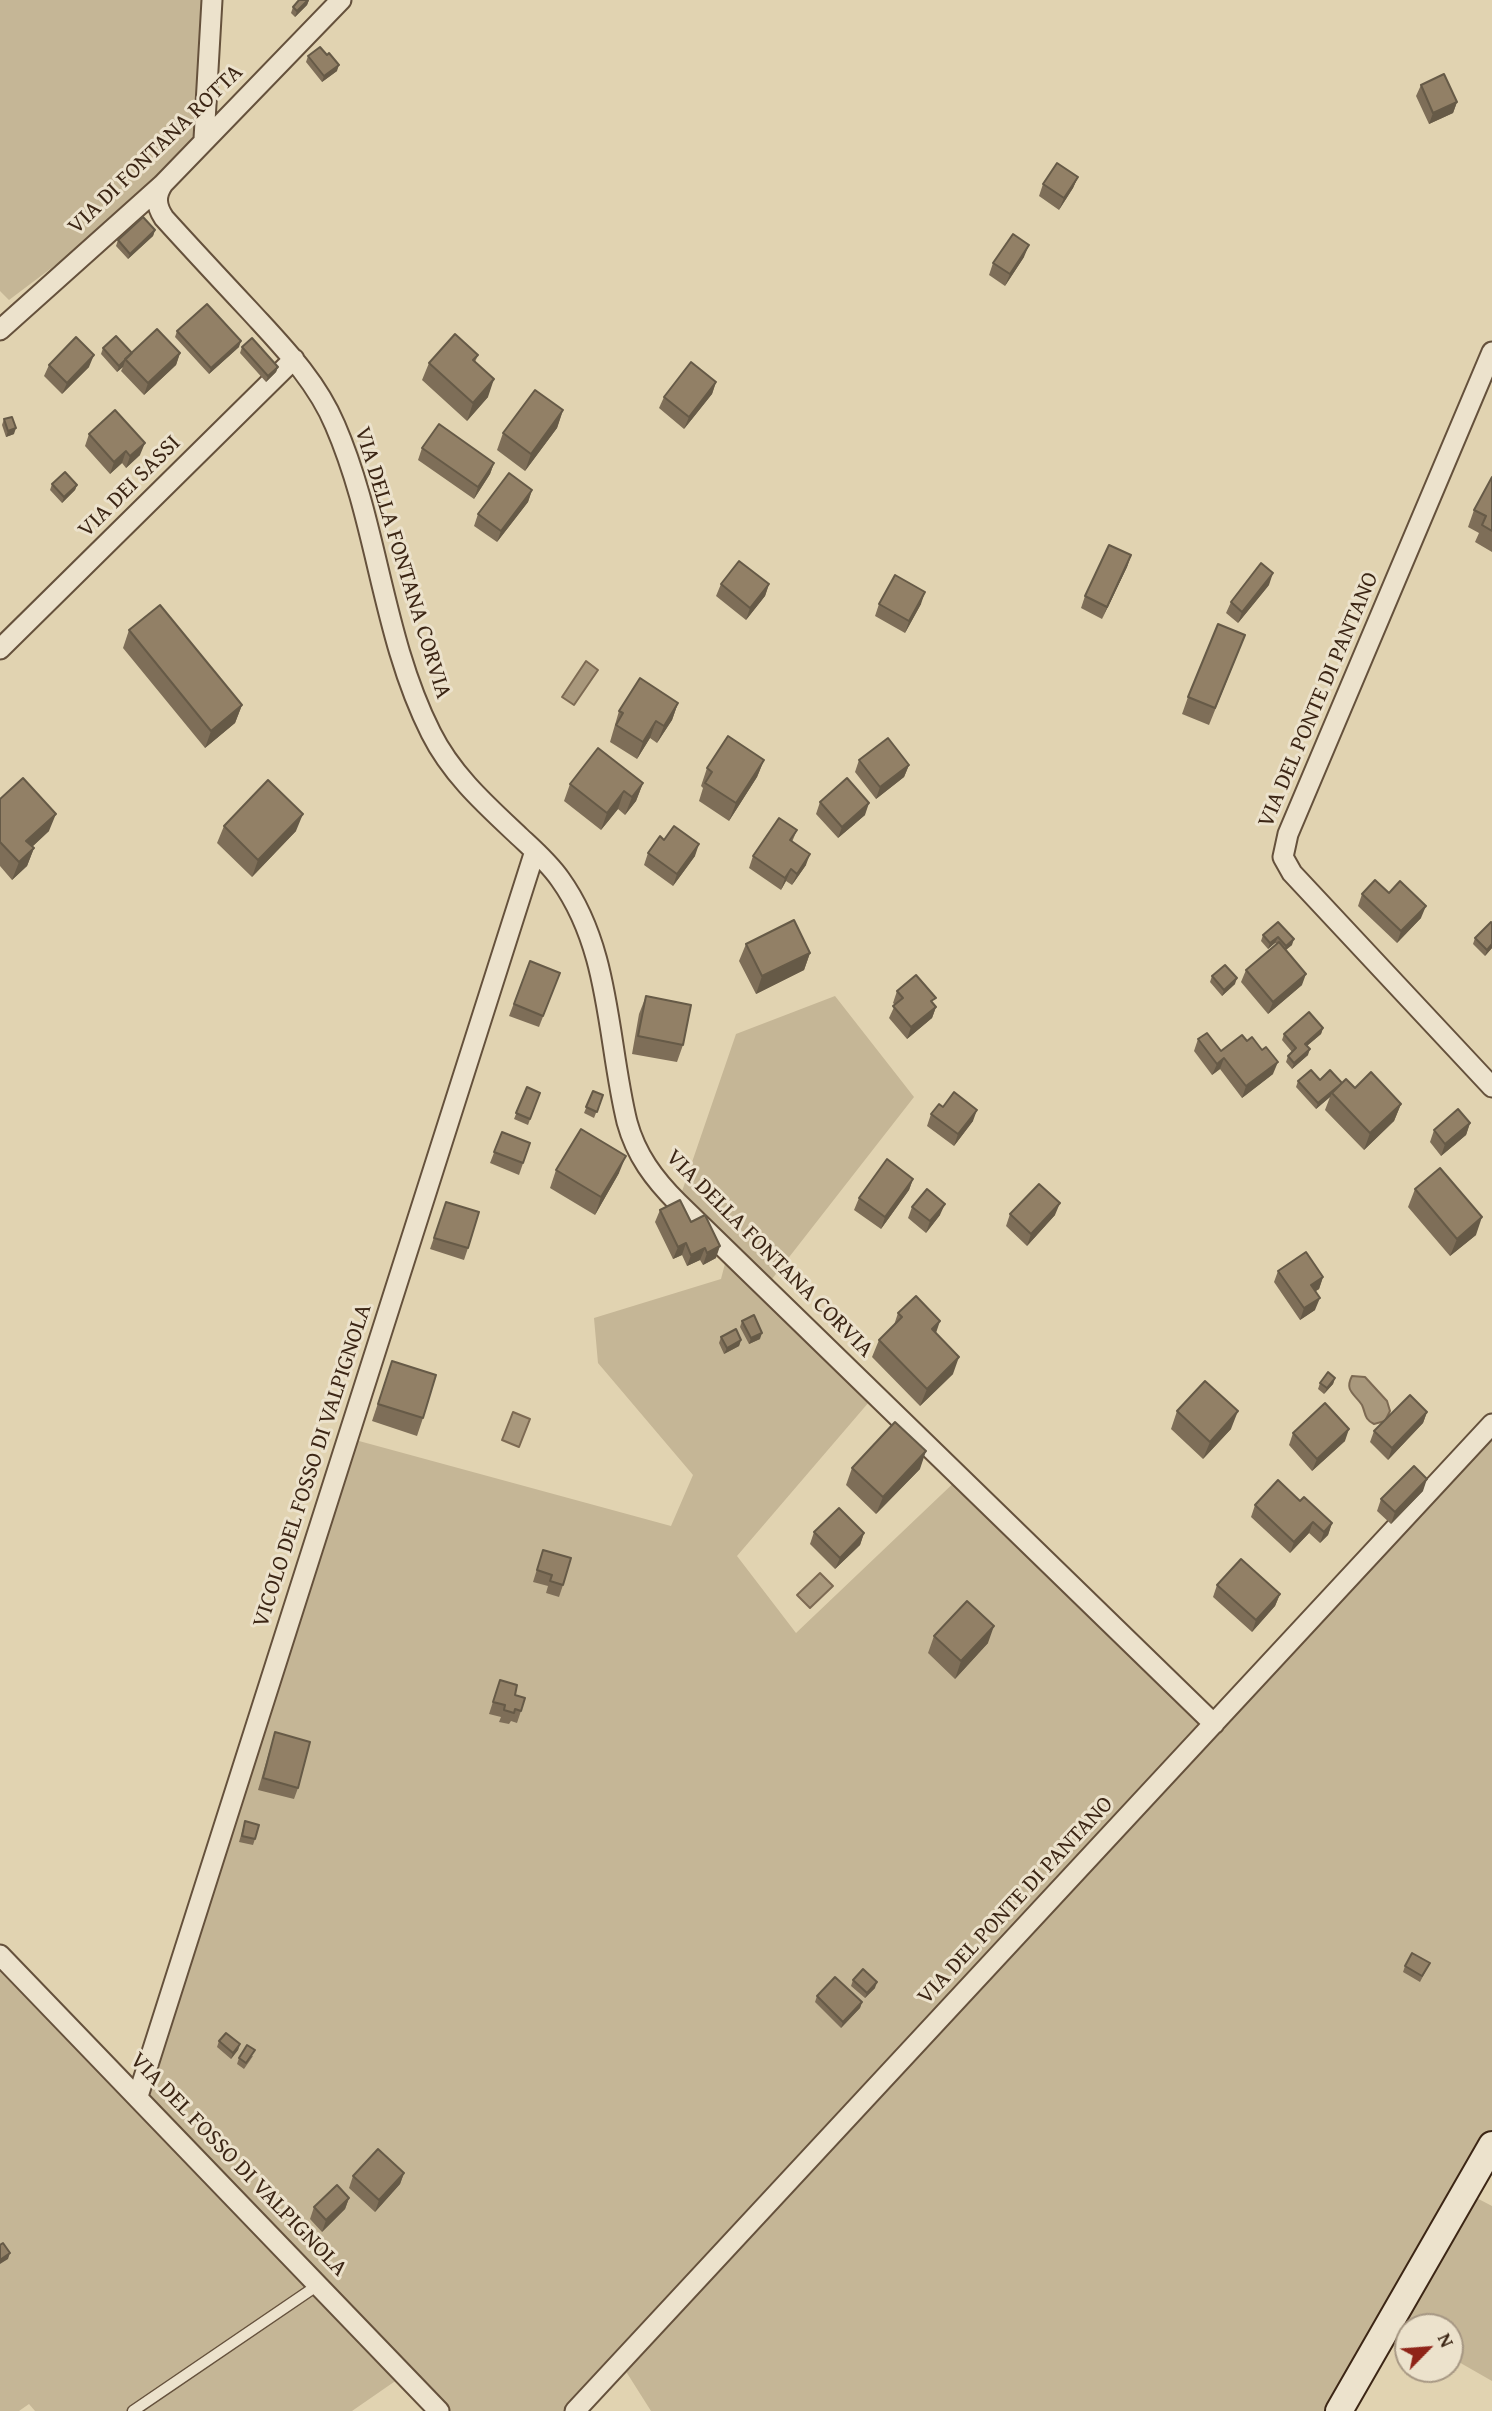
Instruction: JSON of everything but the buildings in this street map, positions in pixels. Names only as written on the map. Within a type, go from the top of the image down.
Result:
[{"type":"street","points":[[204,139],[212,0]]},
{"type":"street","name":"VIA DI FONTANA ROTTA","points":[[0,330],[163,184],[341,0]]},
{"type":"street","name":"VIA DELLA FONTANA CORVIA","points":[[163,184],[157,202],[163,218],[294,359],[316,388],[339,435],[365,516],[402,659],[431,732],[463,781],[552,868],[566,887],[589,934],[603,983],[627,1122],[638,1151],[651,1174],[698,1223],[1214,1724]]},
{"type":"street","name":"VIA DEL PONTE DI PANTANO","points":[[1492,352],[1288,834],[1283,857],[1292,873],[1492,1087]]},
{"type":"street","name":"VIA DEI SASSI","points":[[0,649],[294,359]]},
{"type":"street","name":"VICOLO DEL FOSSO DI VALPIGNOLA","points":[[138,2096],[535,851]]},
{"type":"street","name":"VIA DEL PONTE DI PANTANO","points":[[575,2411],[1492,1424]]},
{"type":"street","name":"VIA DEL FOSSO DI VALPIGNOLA","points":[[0,1955],[439,2411]]},
{"type":"street","points":[[1339,2411],[1492,2145]]},
{"type":"lane","points":[[133,2411],[318,2285]]},
{"type":"shaded area","points":[[0,0],[212,0],[204,139],[163,184],[9,300],[0,291]]},
{"type":"shaded area","points":[[586,661],[598,670],[574,705],[562,697]]},
{"type":"shaded area","points":[[835,996],[914,1097],[765,1288],[875,1395],[737,1556],[796,1633],[962,1475],[1214,1724],[1492,1424],[1492,2145],[1465,2192],[1492,2206],[1492,2381],[1464,2365],[1464,2313],[1394,2313],[1394,2324],[1390,2322],[1339,2411],[651,2411],[620,2362],[575,2411],[439,2411],[404,2375],[352,2411],[35,2411],[29,2404],[19,2411],[0,2411],[0,1955],[137,2096],[348,1438],[671,1526],[693,1475],[598,1363],[594,1318],[721,1279],[728,1252],[678,1203],[736,1034]]},
{"type":"shaded area","points":[[1352,1376],[1365,1377],[1387,1401],[1390,1411],[1385,1421],[1374,1424],[1367,1418],[1362,1405],[1351,1392],[1349,1385]]},
{"type":"shaded area","points":[[513,1412],[530,1419],[519,1447],[502,1440]]},
{"type":"shaded area","points":[[820,1573],[833,1586],[810,1608],[797,1595]]}]
